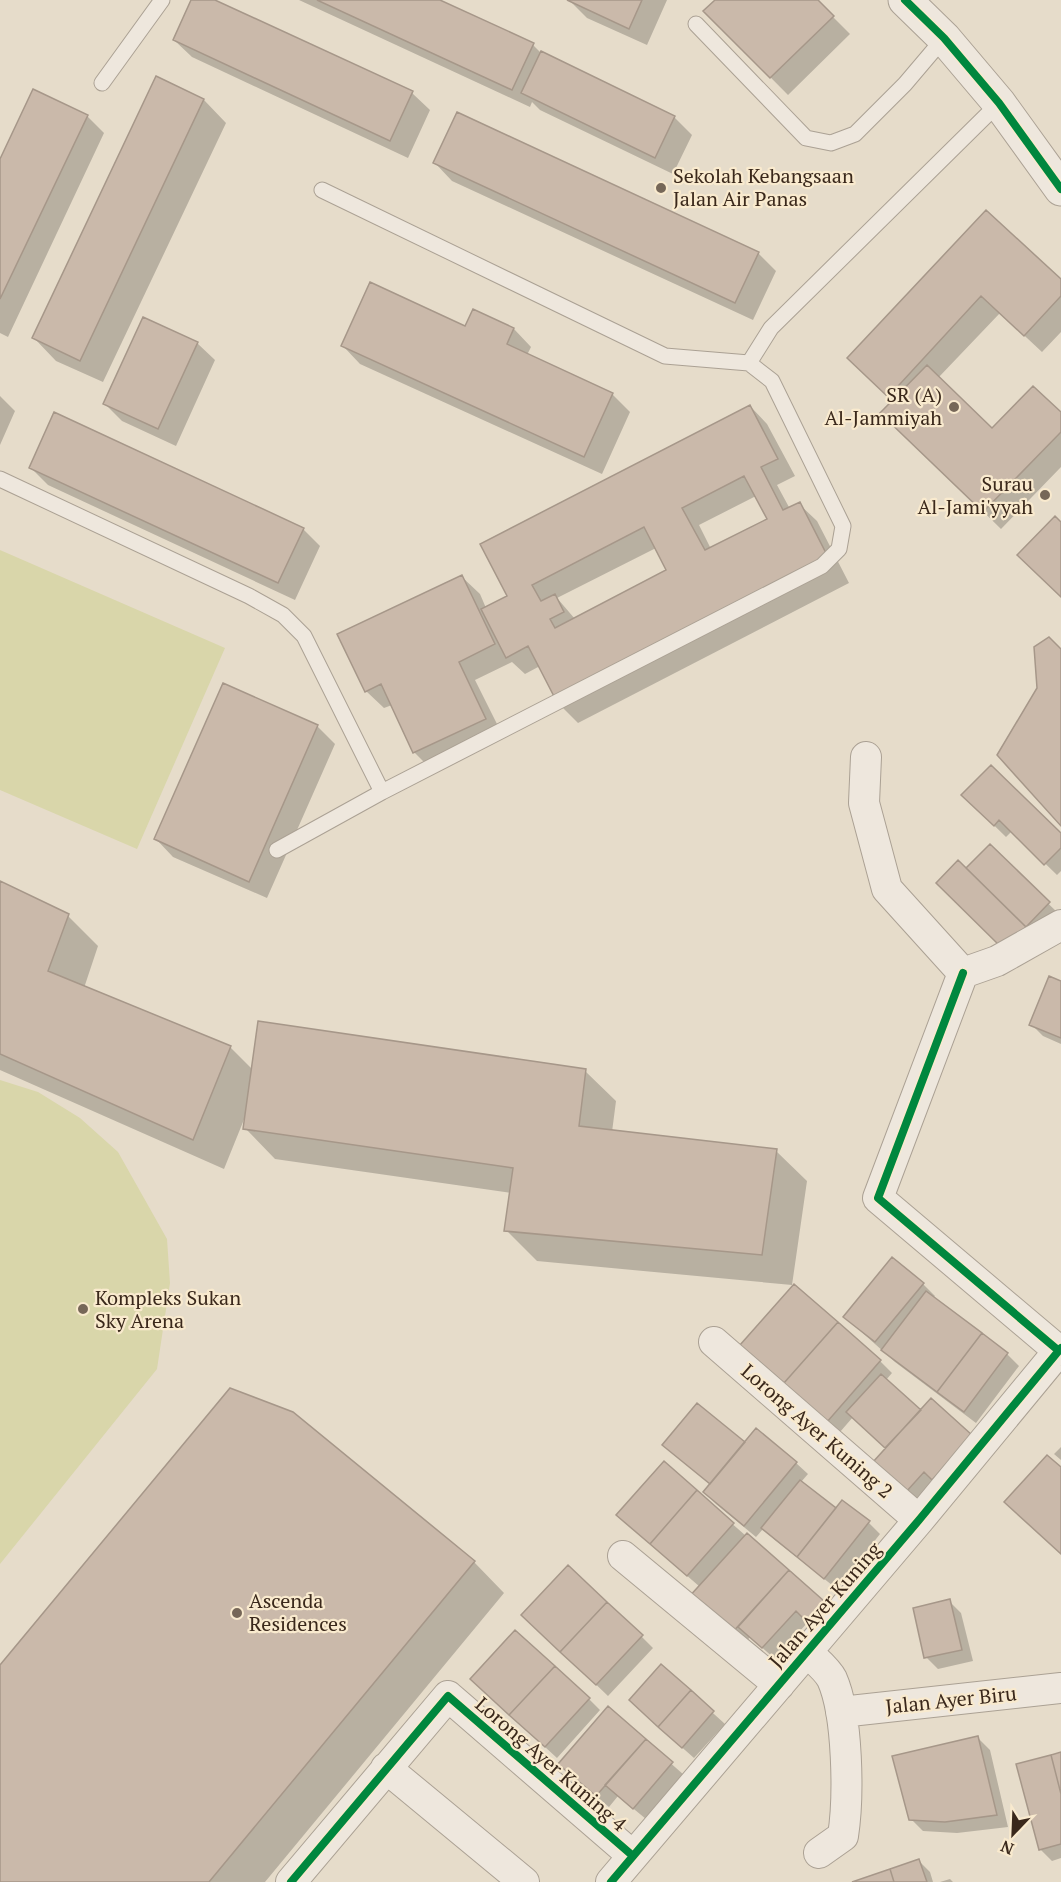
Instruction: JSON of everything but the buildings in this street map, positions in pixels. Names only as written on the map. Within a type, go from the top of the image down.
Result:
[{"type":"street","points":[[912,3],[999,103],[1061,189]]},
{"type":"street","points":[[866,757],[864,803],[887,889],[963,973]]},
{"type":"street","points":[[1060,1350],[878,1198],[963,973],[997,961],[1061,925]]},
{"type":"street","name":"Lorong Ayer Kuning 2","points":[[714,1342],[919,1520]]},
{"type":"street","name":"Jalan Ayer Kuning","points":[[612,1882],[1060,1350]]},
{"type":"street","points":[[623,1557],[778,1685]]},
{"type":"street","points":[[807,1652],[831,1678],[841,1712],[847,1813],[843,1836],[819,1853]]},
{"type":"street","name":"Jalan Ayer Biru","points":[[841,1712],[1061,1688]]},
{"type":"street","name":"Lorong Ayer Kuning 4","points":[[386,1768],[447,1696],[633,1856]]},
{"type":"street","points":[[293,1881],[386,1768],[524,1882]]},
{"type":"lane","points":[[102,83],[162,0]]},
{"type":"lane","points":[[696,24],[806,138],[831,143],[855,134],[905,84],[944,38]]},
{"type":"lane","points":[[749,363],[771,328],[999,103]]},
{"type":"lane","points":[[277,850],[382,792],[822,566],[839,549],[843,526],[772,381],[749,363],[665,356],[322,190]]},
{"type":"lane","points":[[0,479],[283,615],[304,636],[382,792]]},
{"type":"shaded area","points":[[0,550],[225,648],[137,849],[0,790]]},
{"type":"shaded area","name":"Kompleks Sukan Sky Arena","points":[[0,1080],[38,1092],[80,1118],[118,1152],[167,1239],[170,1283],[157,1369],[0,1564]]},
{"type":"cycle path","points":[[905,0],[944,38],[999,103],[1061,189]]},
{"type":"cycle path","points":[[963,973],[878,1198],[1059,1351]]},
{"type":"cycle path","points":[[611,1882],[919,1520],[1061,1348]]},
{"type":"cycle path","points":[[291,1882],[448,1696],[633,1856]]},
{"type":"place","name":"Sekolah Kebangsaan Jalan Air Panas","points":[[661,188]]},
{"type":"place","name":"SR (A) Al-Jammiyah","points":[[954,407]]},
{"type":"place","name":"Surau Al-Jami'yyah","points":[[1045,495]]},
{"type":"place","name":"Kompleks Sukan Sky Arena","points":[[83,1309]]},
{"type":"place","name":"Ascenda Residences","points":[[237,1613]]}]
